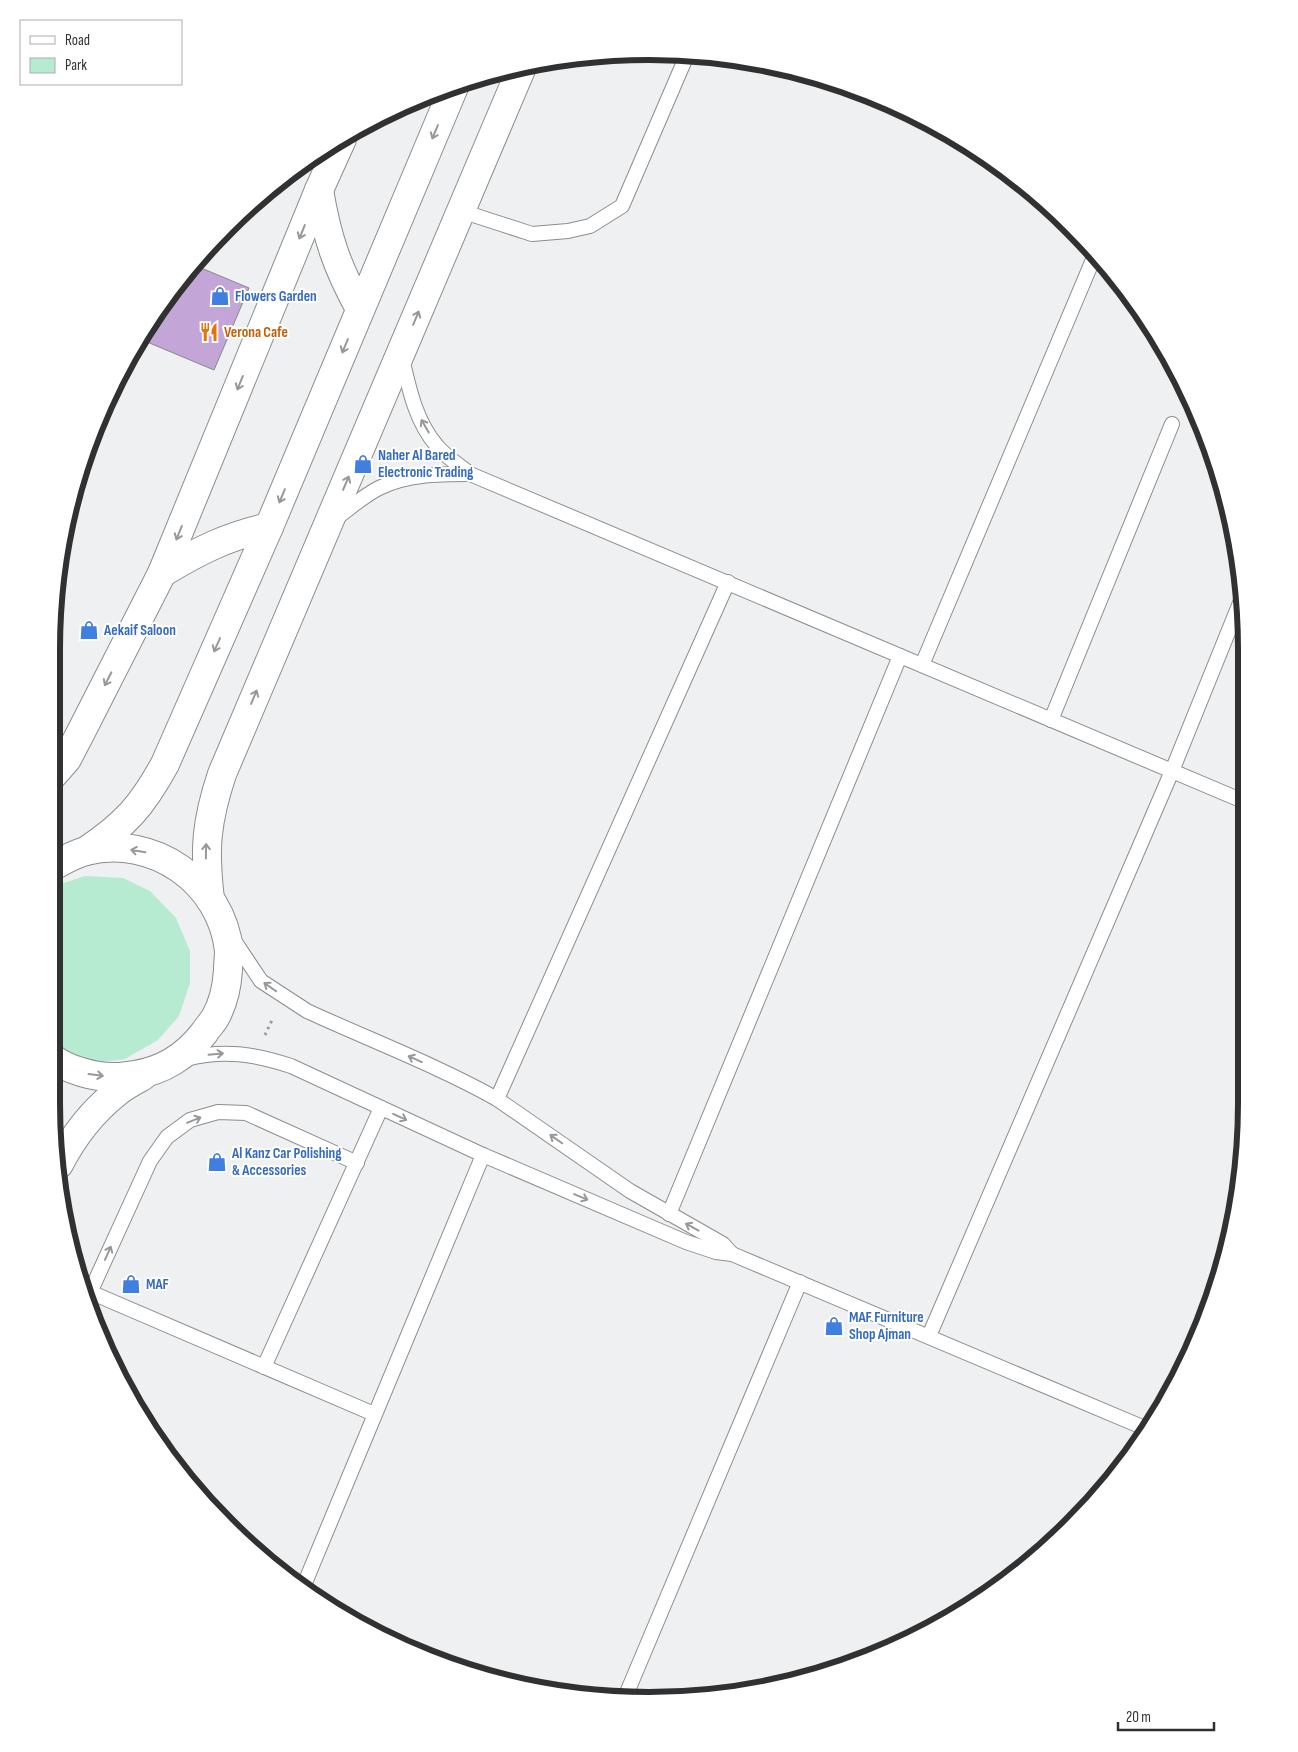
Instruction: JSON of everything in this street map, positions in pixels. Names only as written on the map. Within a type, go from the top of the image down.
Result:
[{"type":"street","points":[[63,1158],[78,1133],[93,1114],[117,1092],[158,1069],[195,1044],[216,1017],[227,986],[229,951],[206,868],[207,836],[214,796],[519,75]]},
{"type":"street","points":[[86,851],[111,834],[125,821],[151,791],[165,764],[269,527],[451,95]]},
{"type":"street","points":[[60,766],[72,750],[162,573],[338,149]]},
{"type":"street","points":[[320,190],[324,221],[333,252],[345,281],[360,309]]},
{"type":"street","points":[[162,573],[215,543],[269,527]]},
{"type":"street","points":[[60,862],[86,851],[114,848],[142,851],[169,861],[192,877],[216,909]]},
{"type":"street","points":[[60,1062],[84,1073],[115,1077],[158,1069]]},
{"type":"lane","points":[[461,211],[532,234],[568,231],[590,226],[622,206],[684,61]]},
{"type":"lane","points":[[922,665],[1092,261]]},
{"type":"lane","points":[[401,354],[409,389],[425,428],[437,446],[470,474],[1238,798]]},
{"type":"lane","points":[[1051,720],[1172,424]]},
{"type":"lane","points":[[328,524],[378,488],[398,480],[441,474],[470,474]]},
{"type":"lane","points":[[497,1099],[728,582]]},
{"type":"lane","points":[[929,1336],[1172,771],[1237,610]]},
{"type":"lane","points":[[669,1214],[900,656]]},
{"type":"lane","points":[[216,909],[243,956],[261,981],[287,999],[307,1012],[437,1069],[497,1099],[630,1192],[723,1244],[732,1254]]},
{"type":"lane","points":[[158,1069],[199,1056],[231,1053],[263,1057],[292,1066],[483,1155],[700,1248],[732,1254],[1141,1427]]},
{"type":"lane","points":[[264,1367],[381,1108]]},
{"type":"lane","points":[[91,1291],[150,1161],[167,1137],[190,1120],[218,1112],[246,1113],[356,1163]]},
{"type":"lane","points":[[306,1581],[483,1155]]},
{"type":"lane","points":[[627,1691],[800,1282]]},
{"type":"lane","points":[[93,1297],[374,1414]]},
{"type":"path","points":[[263,1057],[264,1038],[274,1017],[287,999]]},
{"type":"green space","points":[[85,876],[123,878],[150,891],[176,918],[190,951],[190,983],[179,1016],[158,1040],[125,1059],[95,1063],[60,1052],[60,884]]},
{"type":"building","points":[[200,268],[249,288],[214,370],[147,342],[182,290]]},
{"type":"place","name":"Flowers Garden","points":[[220,296]]},
{"type":"place","name":"Verona Cafe","points":[[209,332]]},
{"type":"place","name":"Naher Al Bared Electronic Trading","points":[[363,464]]},
{"type":"place","name":"Aekaif Saloon","points":[[89,630]]},
{"type":"place","name":"Al Kanz Car Polishing & Accessories","points":[[217,1162]]},
{"type":"place","name":"MAF","points":[[131,1284]]},
{"type":"place","name":"MAF Furniture Shop Ajman","points":[[834,1326]]}]
